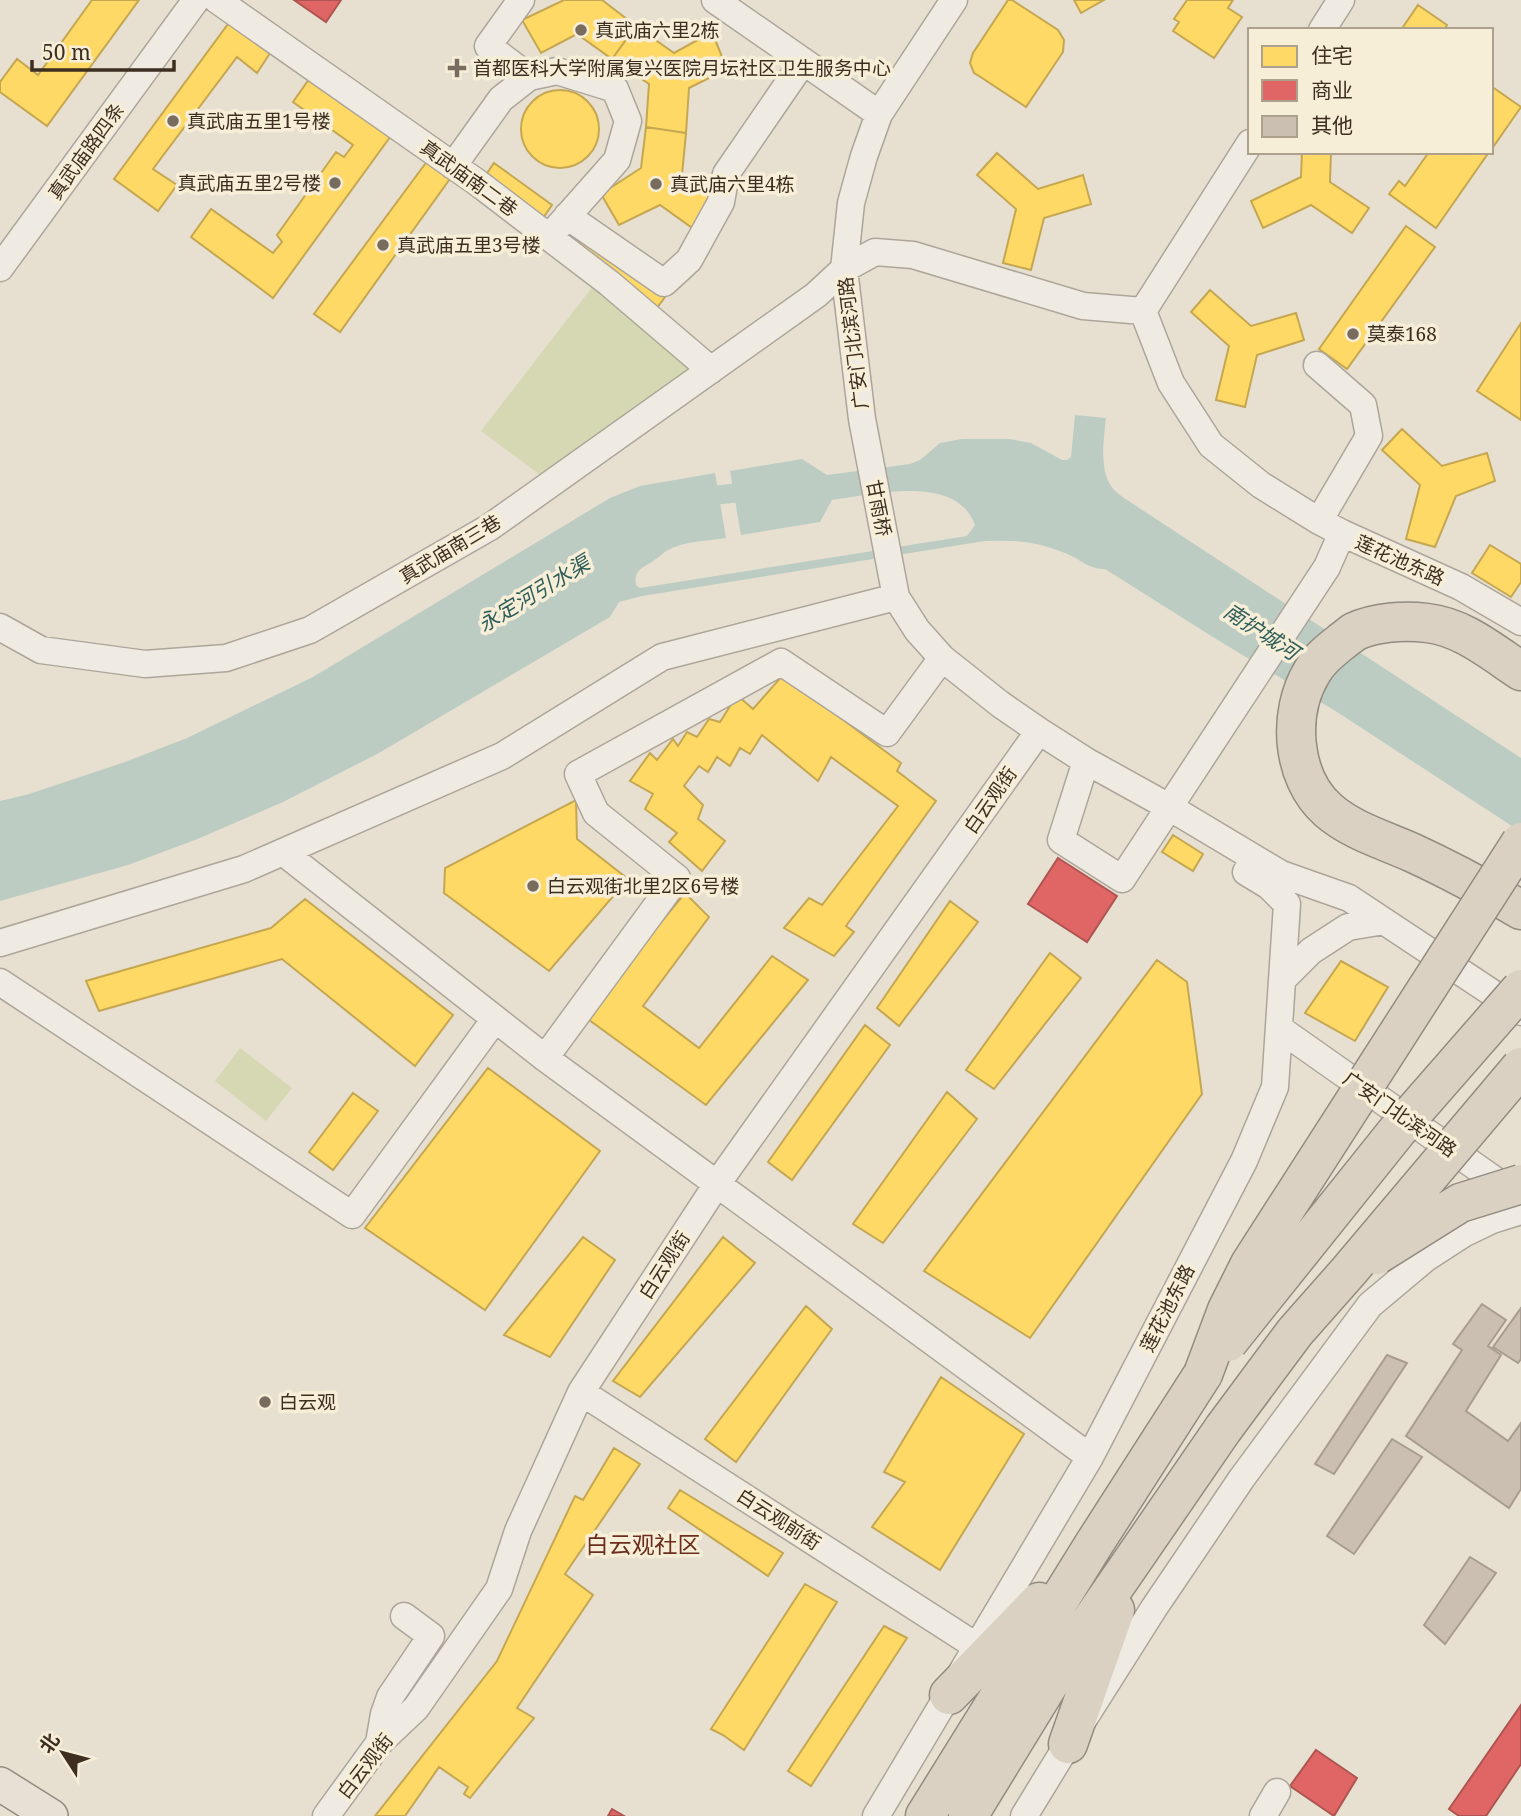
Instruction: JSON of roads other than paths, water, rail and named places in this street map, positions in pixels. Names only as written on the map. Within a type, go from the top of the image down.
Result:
[{"type":"highway","points":[[1521,671],[1454,629],[1428,623],[1376,625],[1353,633],[1324,655],[1311,672],[1302,696],[1296,727],[1303,773],[1308,785],[1327,809],[1355,829],[1390,842],[1460,875],[1521,910]]},
{"type":"highway","points":[[1193,1389],[1250,1264],[1521,842]]},
{"type":"highway","points":[[925,1816],[1193,1389],[1397,1131],[1521,989]]},
{"type":"highway","points":[[968,1816],[1058,1669],[1223,1430],[1295,1332],[1521,1067]]},
{"type":"highway","points":[[1348,1272],[1460,1203],[1521,1184]]},
{"type":"highway","points":[[949,1695],[1094,1545]]},
{"type":"highway","points":[[1068,1744],[1132,1563]]},
{"type":"main road","points":[[0,1784],[51,1816]]},
{"type":"main road","points":[[0,1808],[13,1816]]},
{"type":"street","name":"真武庙路四条","points":[[0,268],[196,0]]},
{"type":"street","name":"真武庙南二巷","points":[[216,0],[453,166],[549,237],[711,370]]},
{"type":"street","points":[[521,0],[488,46],[529,77]]},
{"type":"street","points":[[715,0],[879,114]]},
{"type":"street","name":"广安门北滨河路","points":[[862,419],[844,269],[851,203],[879,114],[954,0]]},
{"type":"street","points":[[1323,28],[1341,0]]},
{"type":"street","points":[[568,216],[664,283],[689,260],[721,202],[726,174],[803,62]]},
{"type":"street","points":[[453,166],[500,99],[529,77],[557,71],[615,89],[628,121],[617,160],[549,237]]},
{"type":"street","points":[[1248,146],[1143,311],[1171,383],[1211,445],[1261,485],[1330,527],[1369,436],[1363,405],[1317,365]]},
{"type":"street","name":"真武庙南三巷","points":[[0,627],[41,650],[145,664],[226,658],[310,630],[490,527],[817,295],[844,269],[875,252],[913,255],[1083,306],[1143,311]]},
{"type":"street","name":"甘雨桥","points":[[862,419],[896,597]]},
{"type":"street","name":"莲花池东路","points":[[876,1816],[1090,1457],[1244,1161],[1275,1087],[1287,904],[1269,886],[1180,830],[1169,807],[1327,567],[1330,527],[1461,587],[1521,622]]},
{"type":"street","points":[[0,943],[244,869],[502,757],[662,657],[896,597],[917,630],[942,658],[1039,731],[1280,874],[1349,898],[1521,1012]]},
{"type":"street","points":[[545,1058],[677,877],[596,813],[578,774],[781,662],[887,733],[942,658]]},
{"type":"street","name":"白云观街","points":[[326,1816],[379,1743],[416,1708],[499,1589],[518,1531],[581,1392],[717,1184],[1039,731]]},
{"type":"street","points":[[1086,761],[1061,840],[1122,879],[1169,807]]},
{"type":"street","points":[[283,852],[545,1058],[1090,1457]]},
{"type":"street","points":[[1282,980],[1311,951],[1348,927],[1384,921]]},
{"type":"street","points":[[0,982],[352,1215],[495,1019]]},
{"type":"street","name":"广安门北滨河路","points":[[1280,1029],[1521,1199]]},
{"type":"street","points":[[1024,1816],[1154,1608],[1242,1478],[1370,1305],[1426,1258],[1463,1234],[1492,1220],[1521,1211]]},
{"type":"street","name":"白云观前街","points":[[581,1392],[976,1646]]},
{"type":"street","points":[[379,1743],[390,1697],[431,1636],[404,1616]]},
{"type":"street","points":[[1262,1816],[1277,1792]]},
{"type":"water","name":"南护城河","points":[[1075,415],[1106,418],[1103,453],[1105,471],[1111,486],[1119,494],[1521,758],[1521,832],[1337,712],[1105,569],[1093,567],[1065,553],[1035,544],[985,541],[642,596],[619,602],[610,617],[379,753],[283,802],[128,865],[0,901],[0,801],[125,762],[187,738],[313,677],[610,498],[640,486],[715,473],[726,538],[687,543],[666,551],[637,573],[636,585],[640,588],[967,536],[975,525],[965,509],[950,498],[912,491],[832,500],[820,522],[741,535],[730,471],[802,459],[827,475],[910,464],[920,460],[940,443],[962,439],[1010,439],[1031,443],[1062,460],[1067,460],[1071,457]]},
{"type":"waterway","name":"永定河引水渠","points":[[693,498],[760,490]]},
{"type":"place","name":"真武庙六里2栋","points":[[581,30]]},
{"type":"place","name":"首都医科大学附属复兴医院月坛社区卫生服务中心","points":[[457,68]]},
{"type":"place","name":"真武庙五里1号楼","points":[[173,121]]},
{"type":"place","name":"真武庙五里2号楼","points":[[335,183]]},
{"type":"place","name":"真武庙六里4栋","points":[[656,184]]},
{"type":"place","name":"真武庙五里3号楼","points":[[383,245]]},
{"type":"place","name":"莫泰168","points":[[1353,334]]},
{"type":"place","name":"白云观街北里2区6号楼","points":[[533,886]]},
{"type":"place","name":"白云观","points":[[265,1402]]},
{"type":"district","name":"白云观社区","points":[[643,1545]]}]
